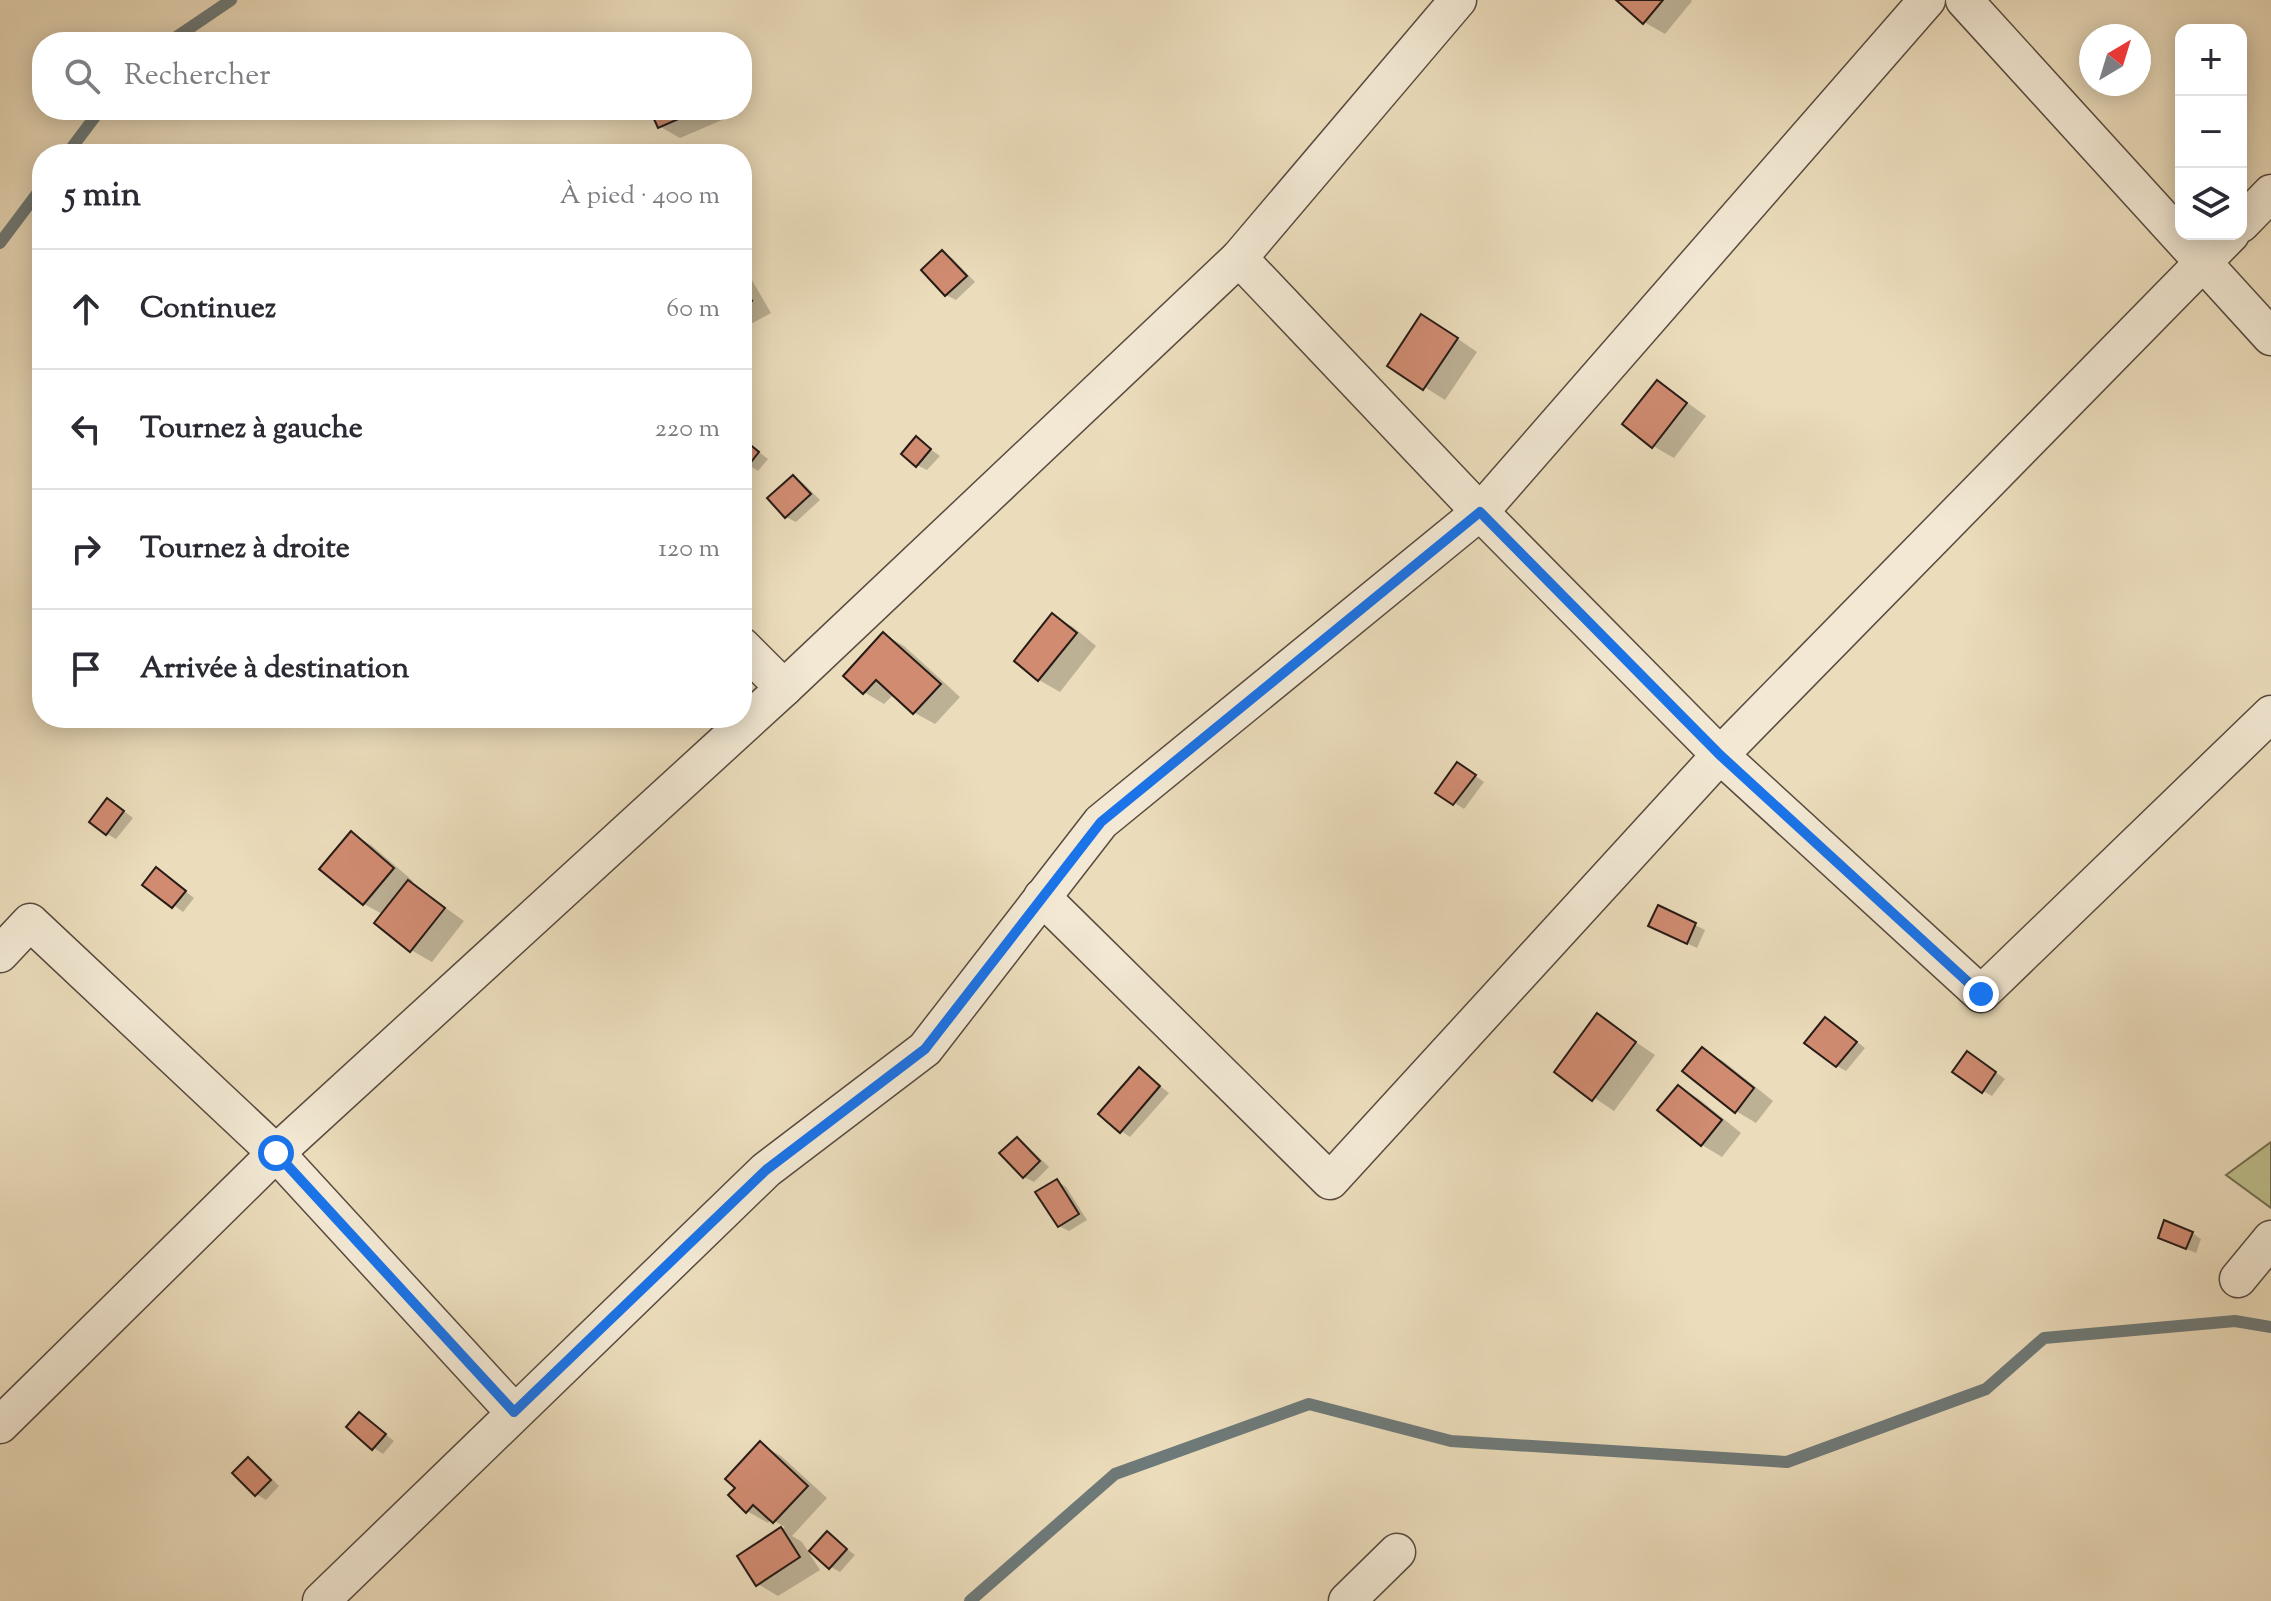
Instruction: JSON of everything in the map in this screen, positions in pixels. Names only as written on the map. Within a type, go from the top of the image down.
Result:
[{"type":"street","points":[[752,717],[1239,258],[1458,0]]},
{"type":"street","points":[[321,1601],[766,1170],[925,1049],[1101,822],[1480,512],[1927,0]]},
{"type":"street","points":[[1964,0],[2271,337]]},
{"type":"street","points":[[2247,218],[2271,193]]},
{"type":"street","points":[[1042,897],[1330,1181],[1720,755],[2225,240]]},
{"type":"street","points":[[1239,258],[1480,512],[1720,755],[1981,994],[2271,714]]},
{"type":"street","points":[[752,656],[784,688]]},
{"type":"street","points":[[0,1425],[276,1153],[740,728]]},
{"type":"street","points":[[0,954],[30,922],[276,1153],[514,1412]]},
{"type":"street","points":[[2238,1279],[2271,1239]]},
{"type":"street","points":[[1347,1601],[1397,1552]]},
{"type":"green space","points":[[2271,1142],[2271,1208],[2226,1175]]},
{"type":"building","points":[[1616,0],[1663,0],[1643,24]]},
{"type":"building","points":[[654,120],[676,120],[658,128]]},
{"type":"building","points":[[942,250],[967,276],[945,296],[921,270]]},
{"type":"building","points":[[1421,314],[1458,338],[1423,390],[1387,366]]},
{"type":"building","points":[[1657,380],[1687,403],[1652,448],[1622,424]]},
{"type":"building","points":[[916,436],[931,449],[916,467],[901,454]]},
{"type":"building","points":[[752,446],[759,452],[752,461]]},
{"type":"building","points":[[793,475],[811,494],[785,518],[767,498]]},
{"type":"building","points":[[1052,613],[1077,633],[1038,681],[1014,661]]},
{"type":"building","points":[[883,632],[941,684],[913,714],[876,680],[863,694],[843,676]]},
{"type":"building","points":[[1457,762],[1476,775],[1453,805],[1435,793]]},
{"type":"building","points":[[107,798],[124,811],[106,835],[89,822]]},
{"type":"building","points":[[351,831],[394,868],[363,905],[319,869]]},
{"type":"building","points":[[156,867],[186,891],[172,908],[142,885]]},
{"type":"building","points":[[408,880],[445,908],[410,952],[374,923]]},
{"type":"building","points":[[1658,905],[1696,923],[1687,944],[1648,926]]},
{"type":"building","points":[[1597,1013],[1636,1042],[1592,1101],[1554,1072]]},
{"type":"building","points":[[1825,1017],[1857,1042],[1836,1067],[1804,1043]]},
{"type":"building","points":[[1702,1047],[1754,1088],[1735,1113],[1682,1071]]},
{"type":"building","points":[[1967,1051],[1996,1072],[1982,1093],[1952,1072]]},
{"type":"building","points":[[1139,1067],[1160,1086],[1120,1133],[1098,1114]]},
{"type":"building","points":[[1678,1085],[1722,1120],[1701,1146],[1657,1110]]},
{"type":"building","points":[[1017,1137],[1040,1161],[1023,1178],[999,1153]]},
{"type":"building","points":[[1057,1179],[1079,1214],[1058,1227],[1035,1192]]},
{"type":"building","points":[[2164,1220],[2193,1232],[2186,1249],[2158,1238]]},
{"type":"building","points":[[359,1412],[386,1434],[372,1450],[346,1427]]},
{"type":"building","points":[[760,1441],[808,1486],[773,1523],[753,1505],[746,1513],[728,1495],[735,1488],[725,1479]]},
{"type":"building","points":[[248,1457],[271,1480],[255,1496],[232,1473]]},
{"type":"building","points":[[781,1527],[800,1557],[756,1586],[737,1556]]},
{"type":"building","points":[[827,1531],[847,1549],[829,1569],[809,1551]]},
{"type":"waterway","points":[[184,32],[231,0]]},
{"type":"waterway","points":[[74,144],[92,120]]},
{"type":"waterway","points":[[0,243],[32,200]]},
{"type":"waterway","points":[[970,1601],[1115,1474],[1309,1404],[1451,1441],[1787,1462],[1986,1389],[2044,1338],[2235,1321],[2271,1327]]},
{"type":"route","points":[[276,1153],[514,1412],[766,1170],[925,1049],[1101,822],[1480,512],[1720,755],[1981,994]]}]
